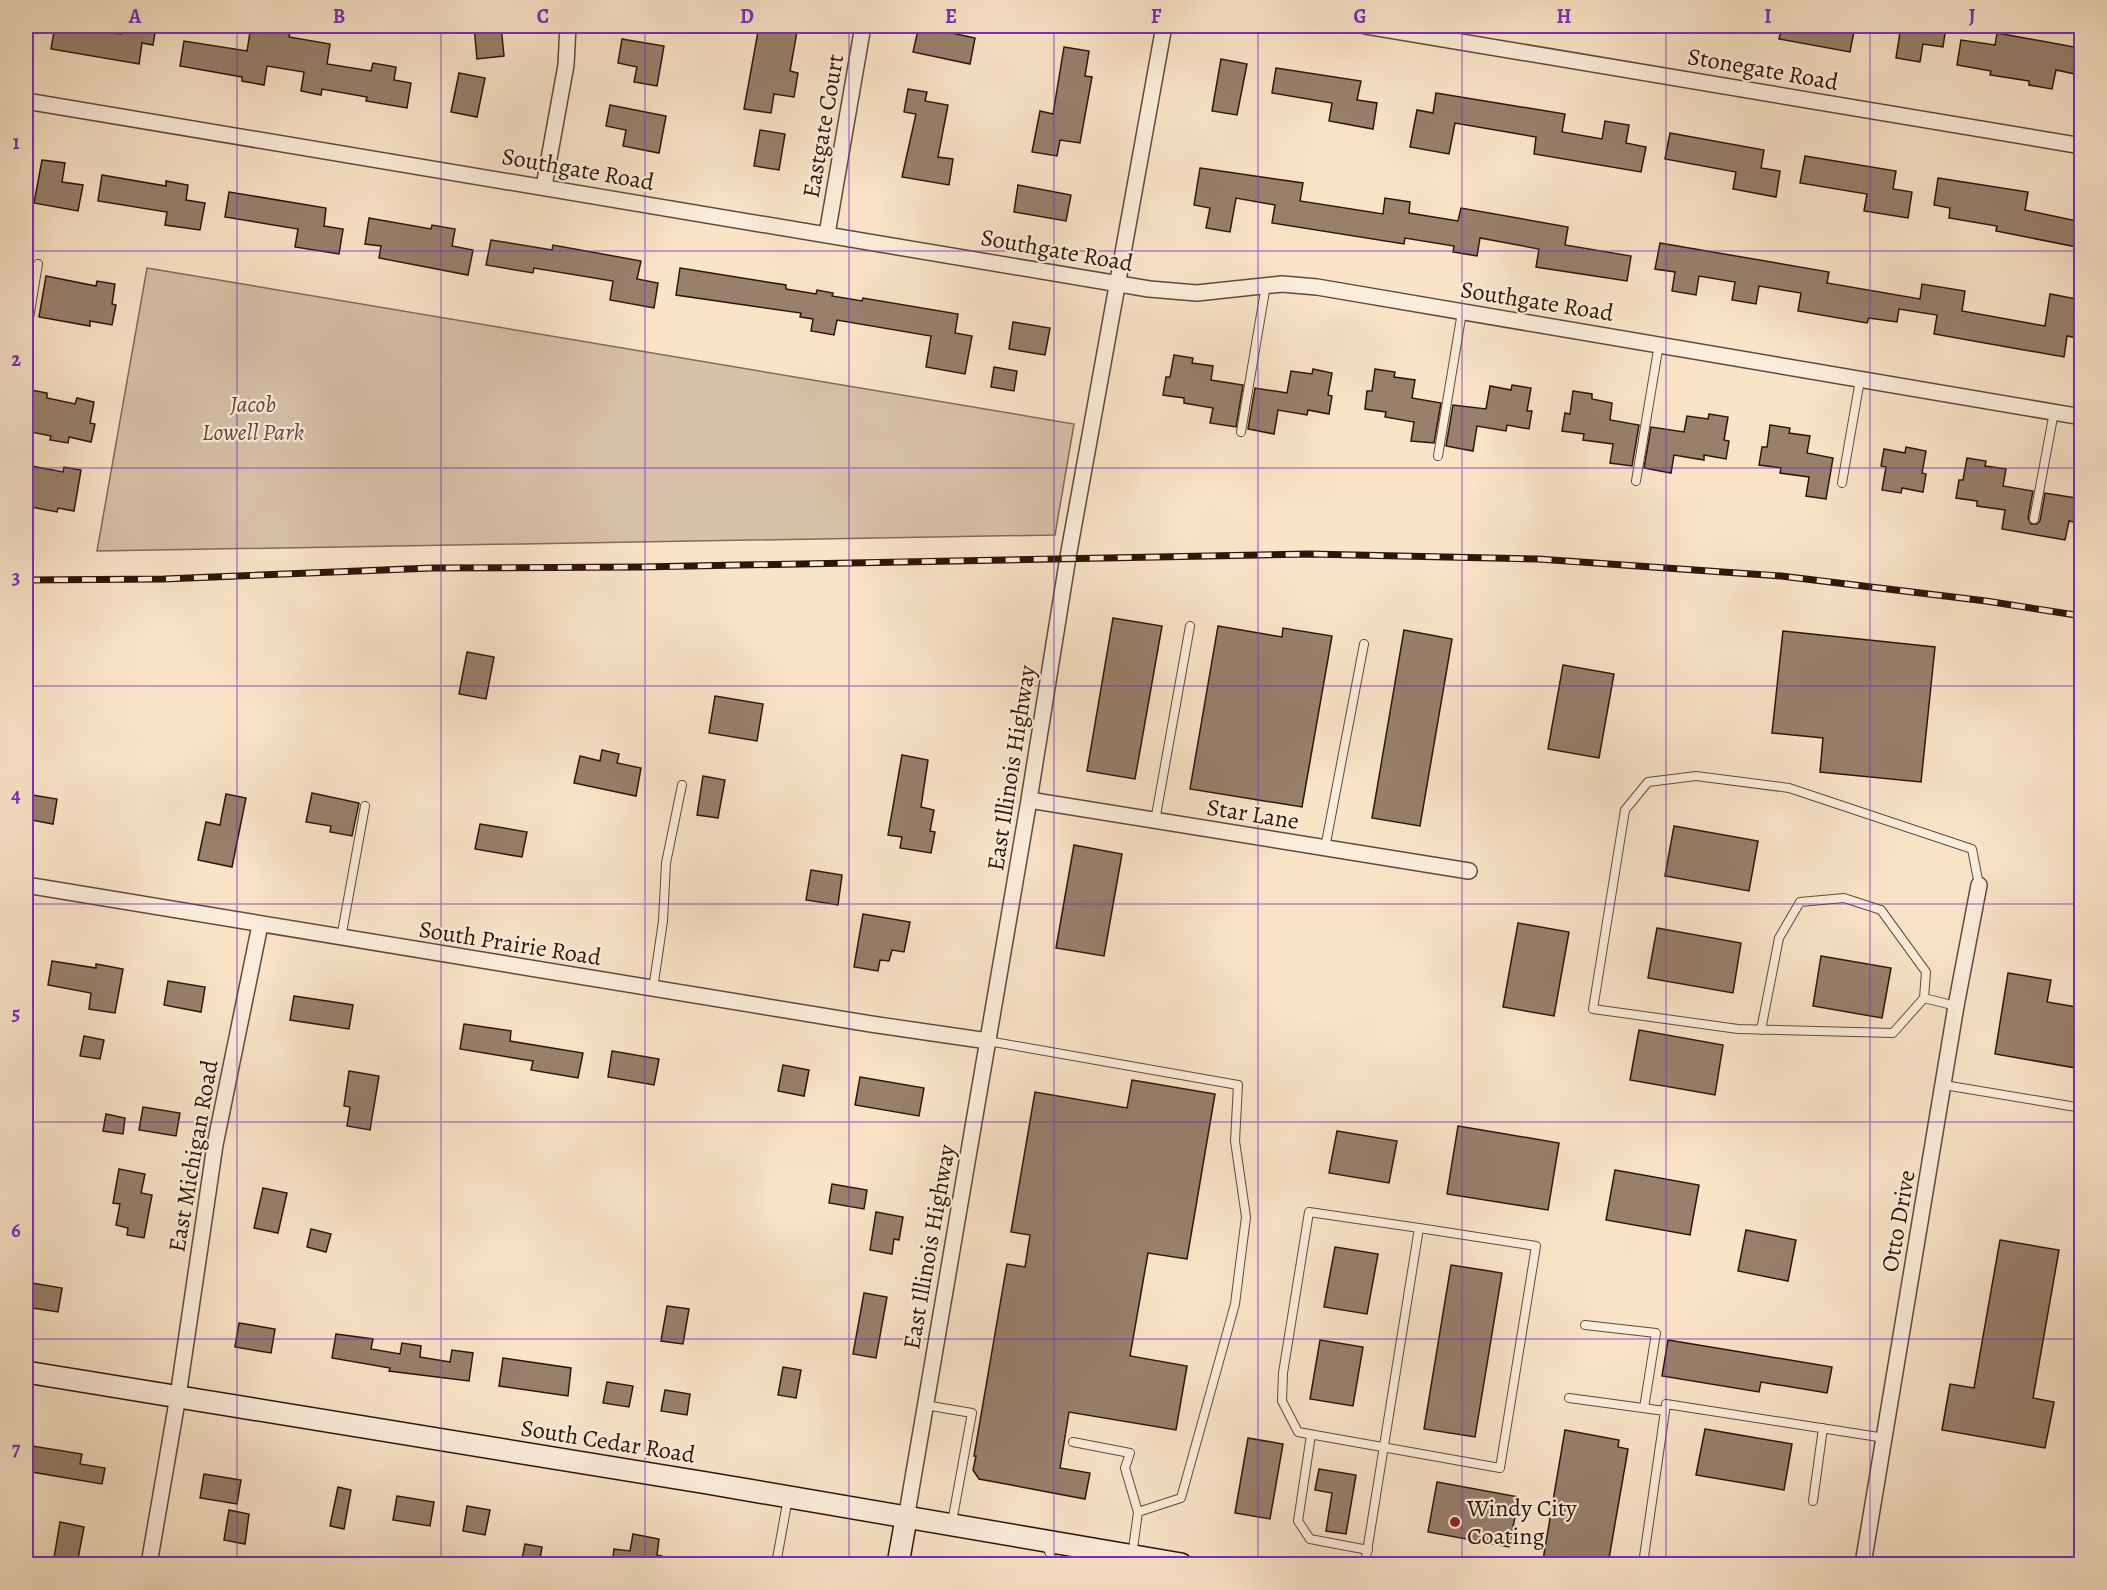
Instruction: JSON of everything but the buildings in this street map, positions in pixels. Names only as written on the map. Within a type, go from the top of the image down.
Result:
[{"type":"main road","name":"South Cedar Road","points":[[26,1372],[788,1497],[1044,1542],[1126,1560],[1182,1564]]},
{"type":"main road","points":[[898,1564],[906,1519]]},
{"type":"street","points":[[544,186],[566,65],[568,26]]},
{"type":"street","name":"Eastgate Court","points":[[827,234],[863,26]]},
{"type":"street","name":"East Illinois Highway","points":[[906,1519],[1029,800],[1068,557],[1164,26]]},
{"type":"street","name":"Stonegate Road","points":[[1366,26],[2082,146]]},
{"type":"street","name":"Southgate Road","points":[[26,101],[1118,283],[1197,293],[1266,285],[1317,287],[2082,417]]},
{"type":"street","name":"Star Lane","points":[[1029,800],[1469,871]]},
{"type":"street","name":"South Prairie Road","points":[[26,885],[653,989],[988,1041]]},
{"type":"street","name":"Otto Drive","points":[[1863,1564],[1956,1006],[1980,885]]},
{"type":"street","name":"East Michigan Road","points":[[149,1564],[178,1396],[215,1145],[260,925]]},
{"type":"lane","points":[[26,336],[38,264]]},
{"type":"lane","points":[[1241,432],[1266,285]]},
{"type":"lane","points":[[1438,456],[1462,312]]},
{"type":"lane","points":[[1636,482],[1659,344]]},
{"type":"lane","points":[[1842,483],[1860,380]]},
{"type":"lane","points":[[2034,519],[2054,412]]},
{"type":"lane","points":[[1155,821],[1191,626]]},
{"type":"lane","points":[[1324,848],[1364,644]]},
{"type":"lane","points":[[1761,1030],[1779,938],[1800,902],[1844,898],[1881,910],[1926,972],[1924,998],[1893,1033],[1761,1030],[1738,1029],[1593,1008],[1625,810],[1648,782],[1696,776],[1789,788],[1972,849],[1980,885]]},
{"type":"lane","points":[[653,989],[663,921],[666,863],[682,785]]},
{"type":"lane","points":[[341,938],[365,806]]},
{"type":"lane","points":[[1924,998],[1956,1006]]},
{"type":"lane","points":[[988,1041],[1238,1085],[1235,1140],[1246,1217],[1235,1304],[1181,1498],[1138,1512]]},
{"type":"lane","points":[[1944,1085],[2082,1108]]},
{"type":"lane","points":[[1309,1212],[1536,1246],[1500,1468],[1311,1435],[1298,1432],[1282,1401],[1283,1373],[1309,1212]]},
{"type":"lane","points":[[1365,1564],[1386,1449],[1419,1228]]},
{"type":"lane","points":[[1585,1325],[1656,1333],[1644,1408]]},
{"type":"lane","points":[[1569,1398],[1665,1411]]},
{"type":"lane","points":[[1643,1564],[1666,1404],[1885,1438]]},
{"type":"lane","points":[[924,1405],[972,1413],[951,1526]]},
{"type":"lane","points":[[1813,1501],[1823,1428]]},
{"type":"lane","points":[[1311,1435],[1298,1521],[1310,1539],[1368,1550]]},
{"type":"lane","points":[[1073,1442],[1130,1453],[1125,1468],[1138,1512],[1126,1560]]},
{"type":"lane","points":[[776,1564],[788,1497]]},
{"type":"lane","points":[[1044,1542],[1055,1564]]},
{"type":"green space","name":"Jacob Lowell Park","points":[[147,268],[1074,424],[1055,535],[97,551]]},
{"type":"railway","points":[[26,580],[164,579],[432,568],[641,567],[1309,554],[1538,559],[1781,576],[1986,601],[2082,616]]},
{"type":"place","name":"Windy City Coating","points":[[1455,1522]]}]
